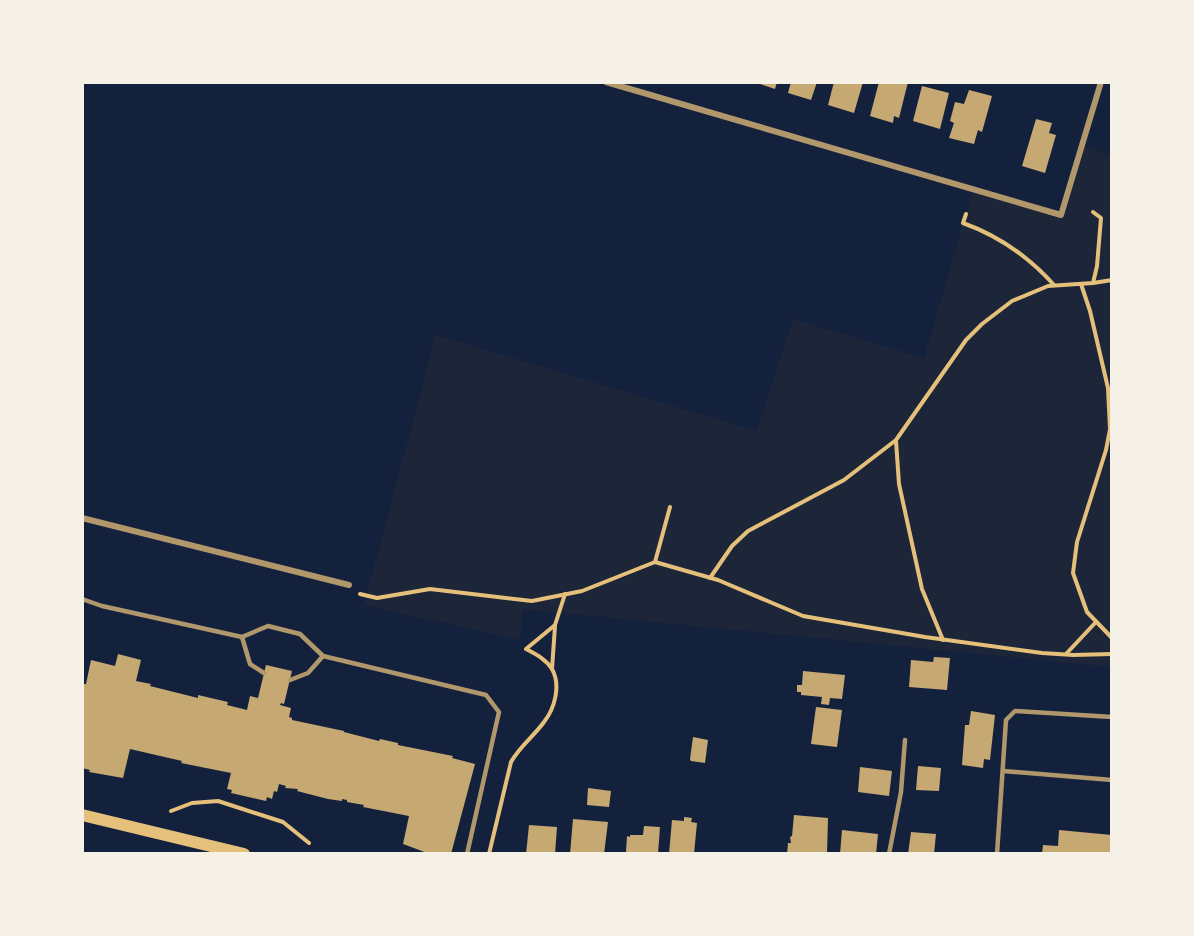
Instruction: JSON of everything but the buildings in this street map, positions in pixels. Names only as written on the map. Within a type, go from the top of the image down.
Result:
[{"type":"main road","points":[[82,815],[244,854]]},
{"type":"street","points":[[606,82],[1061,215],[1101,82]]},
{"type":"street","points":[[82,518],[349,585]]},
{"type":"lane","points":[[82,599],[102,606],[242,637],[268,626],[300,634],[323,656],[486,695],[499,712],[467,854]]},
{"type":"lane","points":[[242,637],[250,664],[264,673]]},
{"type":"lane","points":[[290,680],[308,673],[323,656]]},
{"type":"lane","points":[[997,854],[1006,720],[1015,711],[1112,717]]},
{"type":"lane","points":[[889,854],[901,792],[905,740]]},
{"type":"lane","points":[[1003,771],[1112,780]]},
{"type":"path","points":[[1093,212],[1101,218],[1097,266],[1093,283]]},
{"type":"path","points":[[966,214],[963,223],[985,231],[1007,244],[1037,266],[1054,285]]},
{"type":"path","points":[[710,578],[732,546],[748,531],[844,480],[896,440],[966,340],[982,324],[1012,302],[1054,285],[1112,280]]},
{"type":"path","points":[[1081,284],[1090,311],[1108,388],[1110,429],[1106,450],[1077,542],[1073,573],[1087,612],[1112,638]]},
{"type":"path","points":[[896,440],[899,484],[922,589],[943,640]]},
{"type":"path","points":[[655,562],[670,507]]},
{"type":"path","points":[[349,585],[355,593],[377,598],[430,589],[532,601],[582,591],[655,562],[710,578],[803,616],[943,640],[1066,655],[1112,654]]},
{"type":"path","points":[[489,854],[511,762],[518,750],[544,722],[555,704],[556,682],[552,669],[555,625],[565,594]]},
{"type":"path","points":[[1066,655],[1096,622]]},
{"type":"path","points":[[552,669],[541,657],[526,649],[555,625]]},
{"type":"path","points":[[171,811],[192,803],[218,801],[283,822],[309,843]]},
{"type":"shaded area","points":[[1082,146],[1111,155],[1111,667],[523,609],[520,640],[364,605],[436,335],[757,431],[793,319],[924,358],[973,190],[1061,215]]}]
